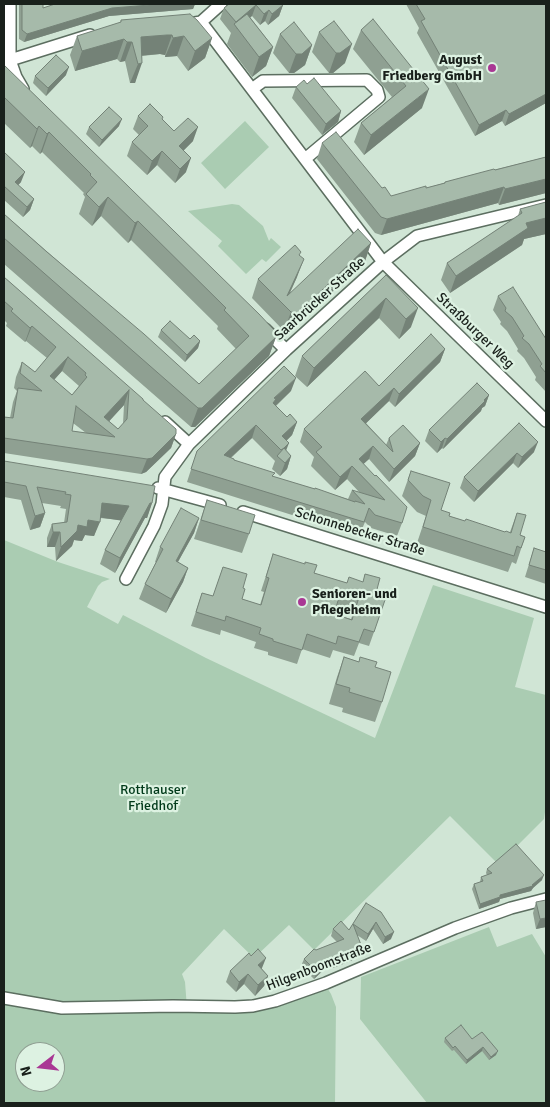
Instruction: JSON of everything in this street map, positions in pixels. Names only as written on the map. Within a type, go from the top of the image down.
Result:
[{"type":"street","points":[[10,4],[7,61],[24,92],[31,98]]},
{"type":"street","points":[[185,23],[201,22],[221,4]]},
{"type":"street","name":"Straßburger Weg","points":[[201,22],[383,262],[546,421]]},
{"type":"street","points":[[7,61],[98,32]]},
{"type":"street","points":[[252,89],[263,81],[366,80],[377,90],[379,97],[305,159]]},
{"type":"street","name":"Saarbrücker Straße","points":[[164,488],[165,477],[189,444],[286,350],[383,262],[417,236],[546,205]]},
{"type":"street","points":[[259,323],[286,350]]},
{"type":"street","points":[[160,417],[189,444]]},
{"type":"street","name":"Schonnebecker Straße","points":[[145,486],[164,488],[546,607]]},
{"type":"street","points":[[126,579],[154,526],[162,504],[164,488]]},
{"type":"street","name":"Hilgenboomstraße","points":[[4,998],[62,1008],[254,1006],[276,1001],[326,983],[455,928],[511,908],[546,899]]},
{"type":"green space","points":[[245,121],[269,147],[225,189],[201,163]]},
{"type":"green space","points":[[232,204],[239,205],[263,226],[269,241],[271,238],[281,247],[266,262],[262,259],[246,274],[218,246],[222,241],[188,211]]},
{"type":"green space","name":"Rotthauser Friedhof","points":[[4,540],[58,562],[110,579],[98,586],[87,607],[118,624],[123,615],[206,658],[375,738],[433,585],[534,618],[515,687],[546,695],[546,805],[544,819],[497,863],[450,816],[314,950],[289,925],[254,958],[224,929],[182,974],[185,982],[187,1008],[235,1009],[326,986],[336,1007],[335,1103],[4,1103]]},
{"type":"green space","points":[[489,927],[497,947],[532,934],[546,957],[546,1103],[427,1103],[360,1019],[361,977]]},
{"type":"building","points":[[22,4],[43,4],[43,8],[55,4],[162,4],[112,8],[27,34],[22,30]]},
{"type":"building","points":[[229,4],[283,5],[272,14],[269,10],[264,14],[256,5],[236,22],[224,8]]},
{"type":"building","name":"August Friedberg GmbH","points":[[416,4],[546,4],[546,94],[509,114],[506,110],[479,125],[421,21],[425,19]]},
{"type":"building","points":[[190,14],[212,38],[195,51],[184,36],[173,38],[172,35],[141,37],[142,63],[138,64],[132,42],[127,42],[124,39],[82,51],[77,36],[121,22],[121,20]]},
{"type":"building","points":[[247,14],[273,47],[259,57],[234,24]]},
{"type":"building","points":[[373,19],[429,89],[371,135],[361,123],[406,86],[361,30]]},
{"type":"building","points":[[334,21],[352,44],[340,53],[336,53],[319,32]]},
{"type":"building","points":[[294,22],[312,45],[302,54],[296,54],[280,34]]},
{"type":"building","points":[[56,55],[69,67],[48,88],[35,76]]},
{"type":"building","points":[[4,65],[275,331],[276,337],[202,408],[198,408],[4,238],[4,214],[144,334],[199,384],[249,336],[224,310],[226,308],[138,221],[135,223],[108,197],[99,207],[86,194],[97,182],[91,174],[49,132],[47,134],[39,126],[37,129],[4,97]]},
{"type":"building","points":[[314,78],[341,111],[326,124],[296,87],[304,80],[307,84]]},
{"type":"building","points":[[150,104],[174,131],[188,118],[198,127],[179,146],[191,158],[180,169],[162,151],[152,161],[132,142],[148,126],[138,116]]},
{"type":"building","points":[[109,107],[122,119],[102,140],[89,127]]},
{"type":"building","points":[[336,132],[382,188],[385,187],[391,196],[546,157],[546,179],[505,189],[504,187],[387,219],[381,217],[322,143]]},
{"type":"building","points":[[4,152],[25,172],[15,182],[34,199],[27,207],[4,186]]},
{"type":"building","points":[[546,202],[546,218],[526,223],[528,228],[456,276],[447,263],[522,213],[520,209]]},
{"type":"building","points":[[358,229],[371,243],[298,313],[291,312],[258,279],[295,245],[301,252],[299,255],[304,259],[287,296]]},
{"type":"building","points":[[386,275],[418,308],[406,319],[386,298],[314,368],[302,356]]},
{"type":"building","points":[[4,277],[176,429],[176,434],[152,458],[147,459],[4,438],[4,417],[13,418],[18,388],[42,391],[20,373],[22,362],[35,372],[56,347],[32,326],[30,328],[11,311],[13,309],[4,301]],"holes":[[[68,357],[86,373],[87,377],[72,395],[50,376]],[[129,390],[127,419],[118,429],[104,417]],[[76,406],[115,437],[72,431]]]},
{"type":"building","points":[[513,287],[546,339],[546,373],[540,366],[542,364],[529,344],[522,338],[524,336],[512,317],[505,311],[506,308],[498,296]]},
{"type":"building","points":[[170,321],[190,339],[194,335],[200,341],[187,355],[161,330]]},
{"type":"building","points":[[431,334],[445,349],[399,394],[394,388],[361,419],[393,452],[389,438],[403,425],[420,443],[394,469],[373,446],[359,459],[407,507],[402,523],[375,515],[369,508],[364,522],[191,469],[197,451],[284,366],[296,378],[274,398],[276,399],[273,403],[287,417],[290,414],[297,422],[282,436],[289,443],[281,450],[256,425],[224,455],[275,473],[272,476],[355,502],[365,504],[352,490],[385,500],[352,466],[340,477],[316,452],[322,447],[304,429],[365,371],[379,386]]},
{"type":"building","points":[[477,383],[489,395],[447,439],[445,438],[441,442],[429,430]]},
{"type":"building","points":[[519,423],[538,442],[522,457],[517,453],[478,491],[464,477]]},
{"type":"building","points":[[284,448],[291,456],[285,463],[277,456]]},
{"type":"building","points":[[4,461],[155,486],[152,503],[150,503],[120,558],[105,550],[129,506],[102,503],[100,522],[88,520],[87,527],[78,525],[77,531],[61,547],[60,532],[53,532],[52,524],[67,522],[71,495],[65,494],[66,492],[37,487],[45,513],[35,516],[26,486],[4,482]]},
{"type":"building","points":[[411,471],[450,483],[441,510],[450,513],[449,516],[465,521],[466,519],[511,533],[517,513],[526,515],[520,535],[525,537],[521,548],[517,546],[514,556],[423,527],[431,500],[423,496],[408,480]]},
{"type":"building","points":[[207,500],[255,515],[249,534],[201,520]]},
{"type":"building","points":[[181,508],[199,518],[176,561],[188,568],[171,599],[145,584],[163,549],[160,547]]},
{"type":"building","points":[[534,548],[546,552],[546,570],[529,565]]},
{"type":"building","points":[[273,554],[305,564],[305,562],[317,565],[314,573],[347,583],[349,577],[363,582],[365,574],[380,578],[376,593],[386,597],[374,632],[364,629],[359,642],[338,636],[336,644],[307,634],[302,650],[273,641],[273,639],[259,634],[261,628],[226,616],[225,621],[196,612],[202,593],[213,596],[223,567],[247,574],[242,599],[261,605],[269,578],[266,577]],"holes":[[[341,591],[359,597],[352,620],[334,614]]]},
{"type":"building","points":[[344,657],[359,662],[360,657],[377,662],[375,667],[391,672],[382,702],[349,692],[350,688],[336,684]]},
{"type":"building","points":[[516,844],[544,875],[533,886],[500,895],[500,897],[480,904],[474,884],[483,881],[481,877],[492,873],[487,869]]},
{"type":"building","points":[[546,900],[546,918],[540,919],[536,902]]},
{"type":"building","points":[[366,903],[381,912],[394,932],[385,937],[376,922],[368,934],[353,924],[363,950],[335,961],[333,957],[317,972],[304,959],[314,949],[316,950],[344,939],[333,929],[341,921],[349,930]]},
{"type":"building","points":[[258,949],[266,958],[258,965],[268,976],[258,985],[248,974],[239,982],[230,971],[249,953],[251,956]]},
{"type":"building","points":[[461,1025],[472,1039],[482,1032],[498,1051],[491,1057],[483,1047],[467,1060],[445,1038]]},
{"type":"place","name":"August Friedberg GmbH","points":[[492,68]]},
{"type":"place","name":"Senioren- und Pflegeheim","points":[[302,602]]}]
